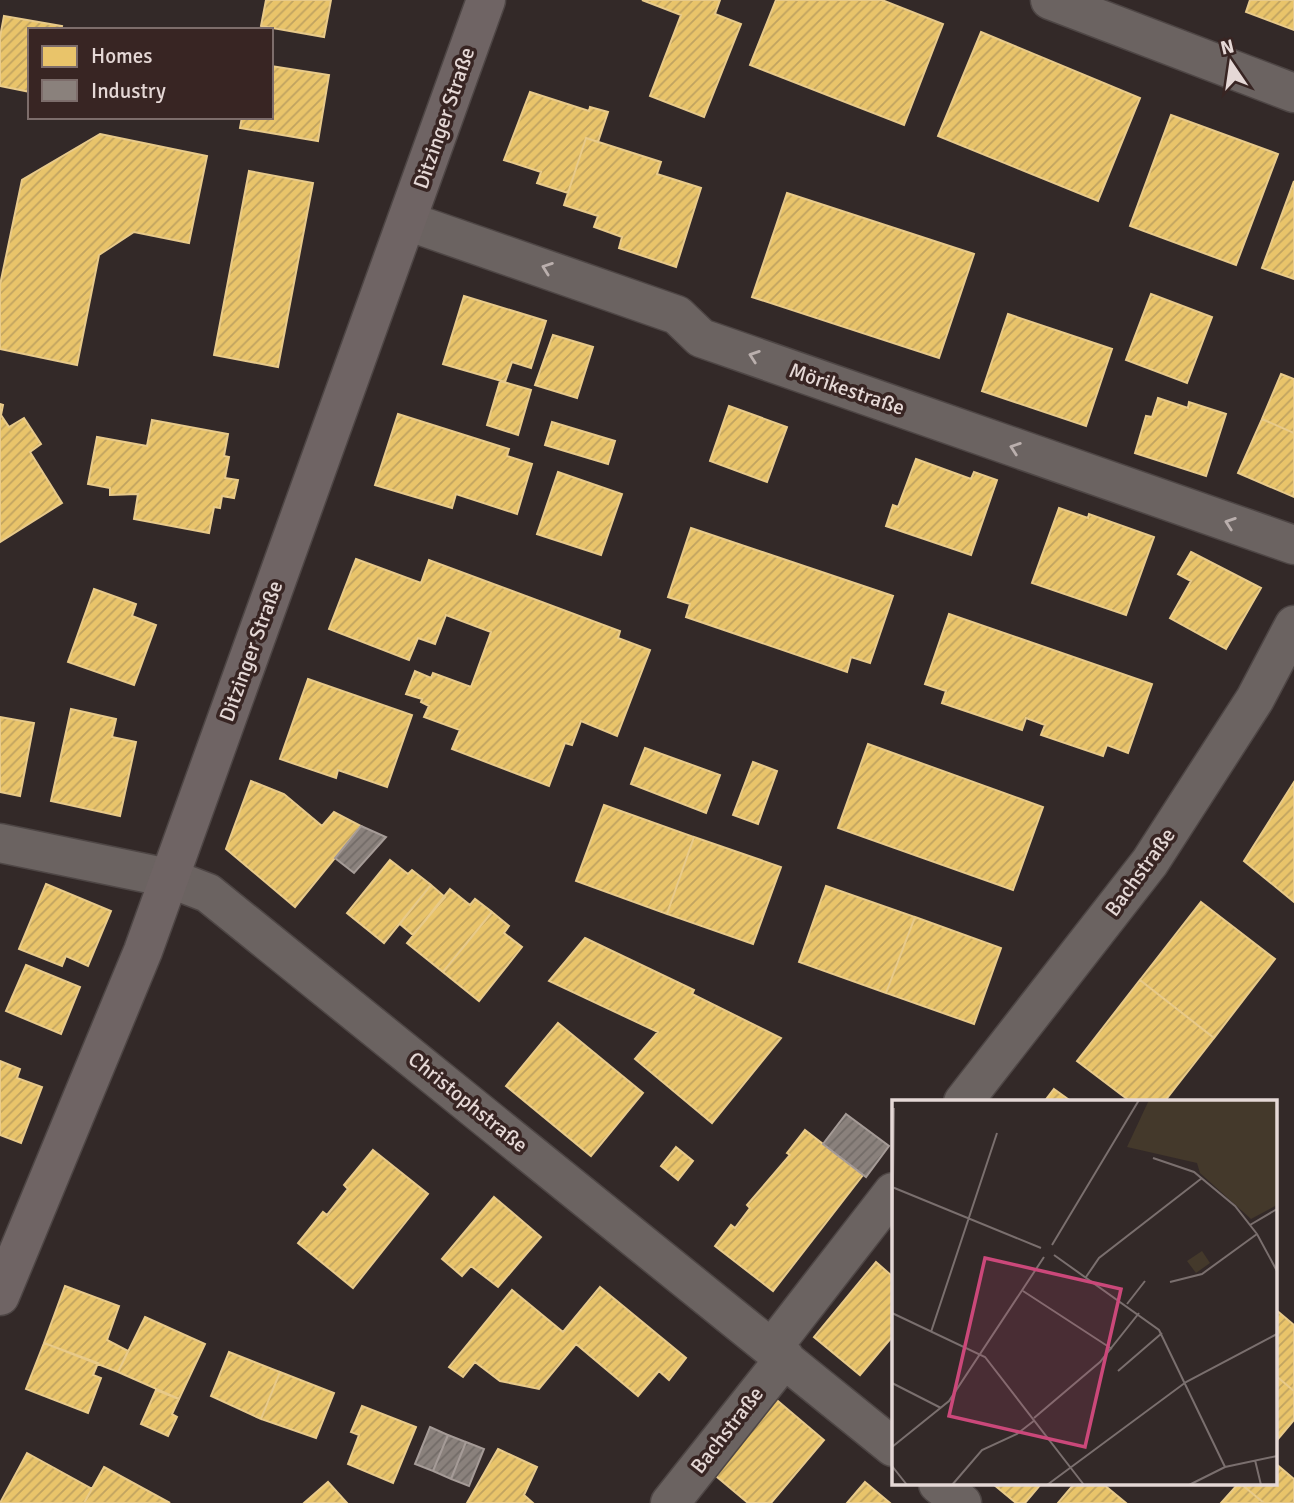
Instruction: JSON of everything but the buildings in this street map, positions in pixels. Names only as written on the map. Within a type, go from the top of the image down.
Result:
[{"type":"main road","name":"Ditzinger Straße","points":[[0,1296],[91,1080],[169,878],[485,0]]},
{"type":"street","points":[[1050,0],[1294,93]]},
{"type":"street","name":"Mörikestraße","points":[[407,221],[677,315],[701,338],[1294,545]]},
{"type":"street","name":"Bachstraße","points":[[965,1100],[1150,862],[1255,699],[1294,625]]},
{"type":"street","name":"Christophstraße","points":[[0,843],[169,878],[208,894],[892,1446]]},
{"type":"street","name":"Bachstraße","points":[[670,1503],[892,1193]]},
{"type":"street","points":[[941,1486],[962,1503]]}]
